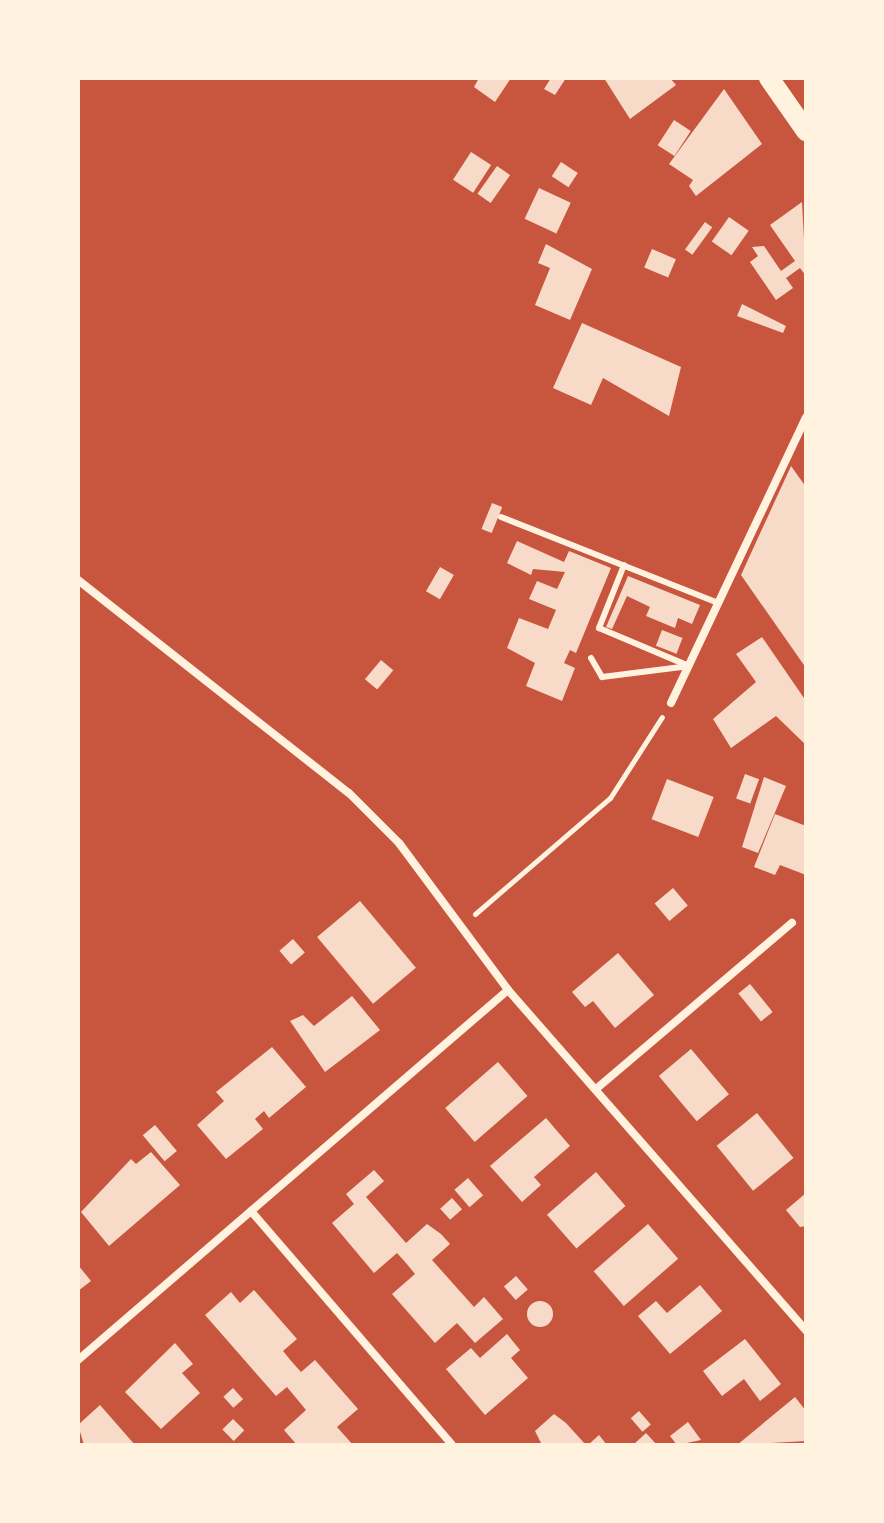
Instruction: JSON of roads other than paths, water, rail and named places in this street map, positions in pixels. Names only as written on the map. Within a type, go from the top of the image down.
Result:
[{"type":"main road","points":[[769,78],[806,131]]},
{"type":"street","points":[[671,703],[806,417]]},
{"type":"street","points":[[78,580],[349,793],[462,925],[508,990],[806,1331]]},
{"type":"street","points":[[596,1089],[792,923]]},
{"type":"street","points":[[78,1360],[508,990]]},
{"type":"street","points":[[251,1211],[452,1445]]},
{"type":"lane","points":[[501,517],[718,603]]},
{"type":"lane","points":[[624,565],[599,628],[689,666]]},
{"type":"lane","points":[[591,658],[602,677],[628,679],[689,666]]}]
